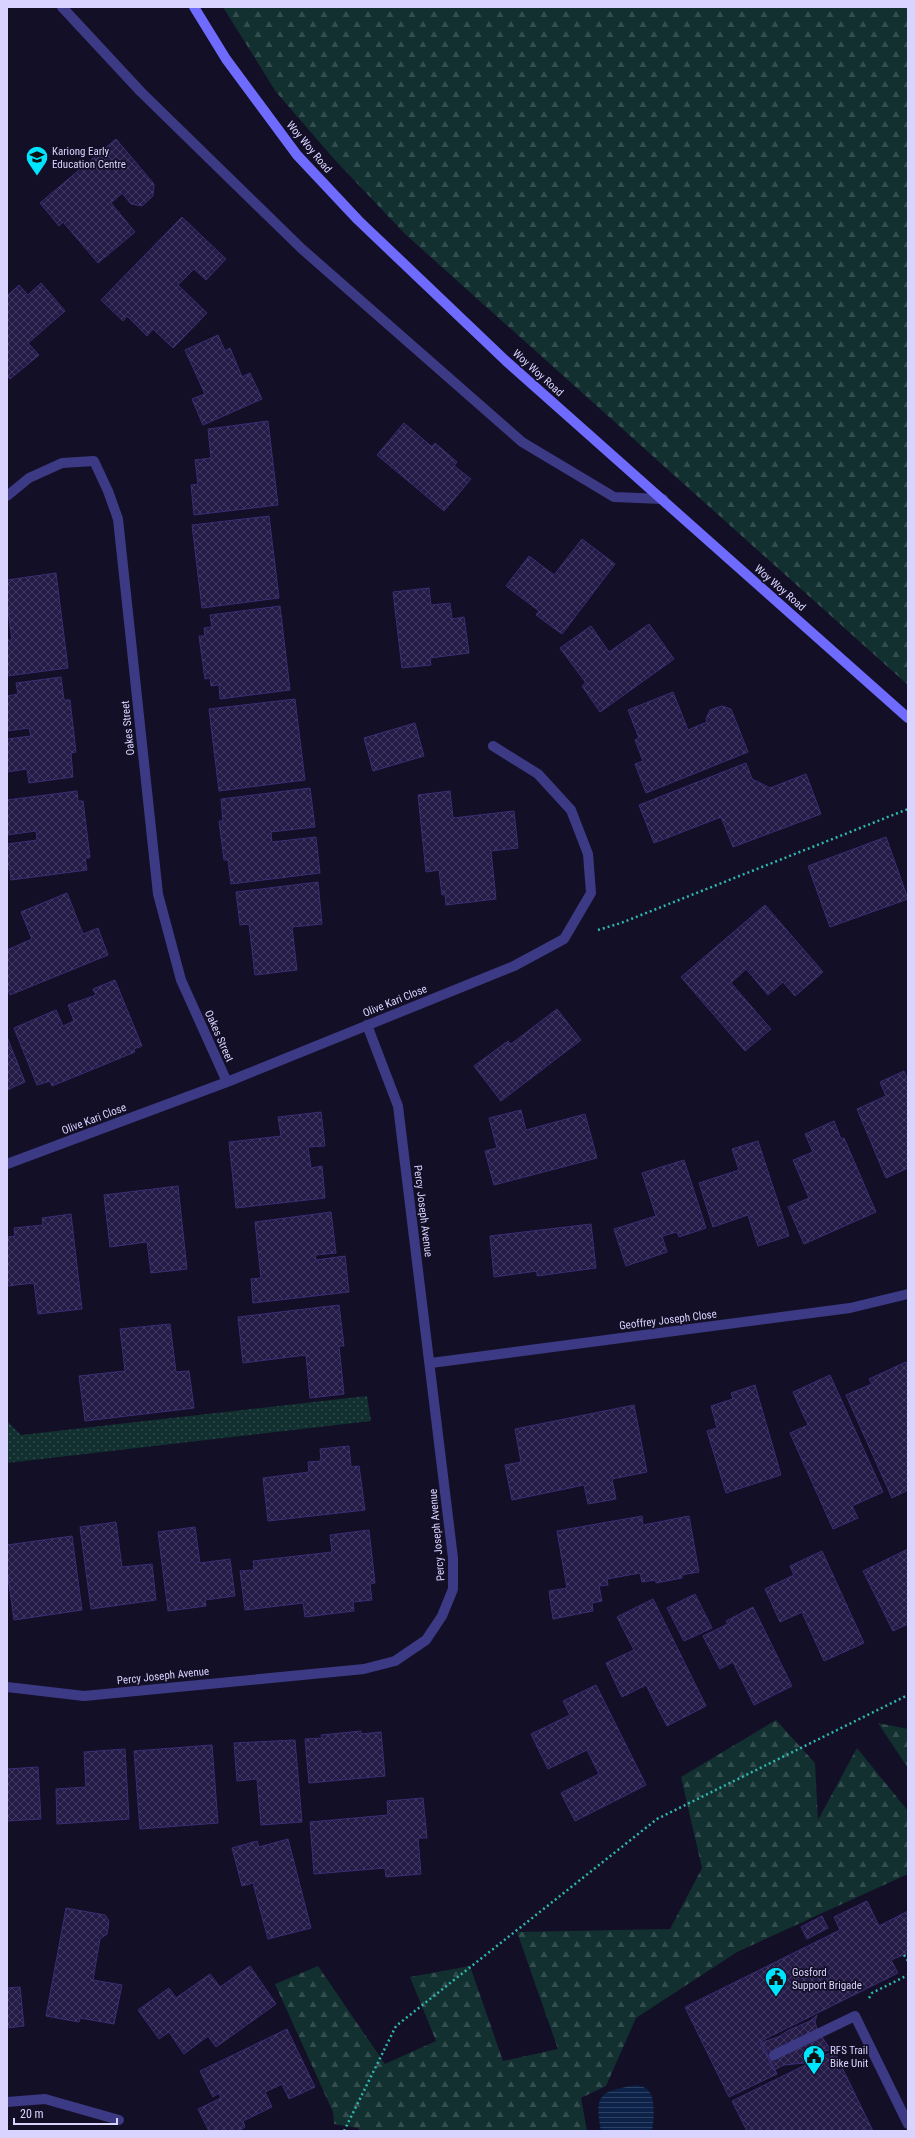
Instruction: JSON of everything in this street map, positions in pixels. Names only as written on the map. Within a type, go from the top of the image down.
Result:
[{"type":"main road","name":"Woy Woy Road","points":[[194,7],[226,58],[297,155],[358,220],[506,361],[908,718]]},
{"type":"street","points":[[62,7],[141,92],[302,249],[522,442],[614,497],[663,500]]},
{"type":"street","name":"Oakes Street","points":[[7,496],[29,478],[62,463],[94,461],[108,490],[118,519],[158,894],[181,980],[226,1082]]},
{"type":"street","points":[[493,746],[538,774],[571,810],[588,854],[591,893],[564,939]]},
{"type":"street","name":"Olive Kari Close","points":[[7,1164],[226,1082],[514,966],[564,939]]},
{"type":"street","name":"Percy Joseph Avenue","points":[[7,1687],[84,1696],[364,1669],[395,1661],[426,1640],[442,1616],[453,1589],[453,1558],[431,1363],[398,1106],[367,1025]]},
{"type":"street","name":"Geoffrey Joseph Close","points":[[431,1363],[850,1308],[908,1294]]},
{"type":"street","points":[[774,2055],[855,2016],[908,2124]]},
{"type":"street","points":[[7,2102],[45,2099],[119,2120]]},
{"type":"path","points":[[564,939],[621,923],[908,810]]},
{"type":"path","points":[[344,2131],[396,2026],[657,1819],[908,1695]]},
{"type":"path","points":[[904,1955],[908,1961]]},
{"type":"path","points":[[855,2016],[872,1993],[908,1975]]},
{"type":"green space","points":[[223,7],[908,7],[908,685],[405,234],[334,159],[276,92]]},
{"type":"green space","points":[[367,1396],[371,1421],[7,1463],[7,1421],[21,1435]]},
{"type":"green space","points":[[776,1720],[815,1763],[818,1820],[857,1748],[908,1811],[908,1874],[737,1952],[636,2018],[606,2086],[581,2098],[587,2131],[360,2131],[358,2128],[334,2124],[333,2112],[275,1984],[318,1966],[385,2064],[436,2041],[410,1977],[470,1966],[503,2061],[558,2049],[517,1932],[670,1929],[702,1868],[681,1777]]},
{"type":"green space","points":[[878,1723],[908,1729],[908,1768]]},
{"type":"water","points":[[636,2085],[646,2088],[652,2096],[654,2111],[652,2131],[601,2131],[598,2109],[602,2096],[614,2090]]},
{"type":"building","points":[[116,139],[154,184],[153,196],[142,206],[131,204],[122,193],[111,203],[135,232],[98,263],[63,222],[59,226],[40,203]]},
{"type":"building","points":[[182,217],[226,259],[206,280],[194,269],[178,285],[207,313],[173,348],[153,329],[147,336],[127,316],[123,321],[101,300]]},
{"type":"building","points":[[41,283],[65,311],[28,343],[39,355],[10,379],[7,375],[7,296],[19,285],[28,295]]},
{"type":"building","points":[[218,335],[225,351],[230,348],[242,377],[250,373],[262,399],[203,425],[192,399],[205,394],[185,350]]},
{"type":"building","points":[[268,421],[278,505],[194,515],[191,485],[198,484],[195,460],[211,458],[208,429]]},
{"type":"building","points":[[404,423],[432,447],[435,443],[457,462],[454,466],[471,479],[444,511],[377,455]]},
{"type":"building","points":[[269,516],[279,598],[202,608],[192,525]]},
{"type":"building","points":[[582,539],[615,564],[562,634],[536,615],[539,611],[506,586],[529,556],[554,575]]},
{"type":"building","points":[[56,573],[68,668],[7,676],[7,640],[12,640],[7,603],[7,580]]},
{"type":"building","points":[[429,588],[431,605],[450,603],[452,619],[464,617],[469,653],[430,658],[431,665],[402,668],[393,592]]},
{"type":"building","points":[[280,606],[290,690],[220,699],[219,685],[211,686],[210,678],[205,679],[199,636],[205,636],[204,628],[212,627],[210,615]]},
{"type":"building","points":[[649,624],[674,659],[600,712],[582,686],[586,683],[560,648],[591,626],[609,652]]},
{"type":"building","points":[[61,677],[64,700],[70,700],[76,752],[71,753],[73,777],[29,783],[27,769],[7,772],[7,739],[31,736],[29,728],[7,731],[7,696],[18,694],[16,683]]},
{"type":"building","points":[[673,692],[688,730],[707,722],[706,719],[710,710],[722,706],[731,709],[748,752],[646,793],[635,764],[643,761],[635,740],[639,738],[628,710]]},
{"type":"building","points":[[295,699],[305,780],[219,791],[209,709]]},
{"type":"building","points":[[415,723],[424,756],[373,771],[364,738]]},
{"type":"building","points":[[746,763],[752,779],[770,788],[806,774],[821,814],[733,847],[721,817],[654,843],[639,805]]},
{"type":"building","points":[[310,788],[315,827],[271,832],[272,842],[316,837],[320,873],[231,884],[228,860],[224,860],[219,821],[223,821],[221,799]]},
{"type":"building","points":[[77,791],[78,801],[83,801],[90,858],[85,858],[87,870],[11,880],[10,869],[7,869],[7,844],[37,840],[36,831],[7,835],[7,800]]},
{"type":"building","points":[[450,791],[453,818],[514,811],[518,848],[491,851],[496,899],[446,905],[445,894],[442,895],[439,870],[426,872],[418,795]]},
{"type":"building","points":[[886,837],[908,899],[830,927],[808,866]]},
{"type":"building","points":[[318,882],[322,924],[292,927],[297,970],[255,975],[249,924],[240,925],[236,892]]},
{"type":"building","points":[[67,893],[83,934],[98,928],[108,955],[10,995],[7,987],[7,950],[32,939],[21,912]]},
{"type":"building","points":[[765,905],[823,972],[795,996],[783,982],[768,995],[746,969],[731,983],[771,1029],[745,1051],[681,977]]},
{"type":"building","points":[[115,980],[142,1046],[134,1049],[135,1052],[52,1086],[50,1081],[37,1085],[14,1028],[56,1010],[63,1026],[74,1021],[68,1005],[96,995],[93,989]]},
{"type":"building","points":[[557,1009],[581,1040],[501,1101],[474,1066],[508,1041],[511,1044]]},
{"type":"building","points":[[7,1037],[25,1082],[7,1090]]},
{"type":"building","points":[[904,1071],[908,1080],[908,1168],[886,1178],[857,1109],[886,1096],[880,1082]]},
{"type":"building","points":[[521,1110],[526,1130],[585,1114],[597,1158],[494,1185],[485,1151],[497,1148],[489,1118]]},
{"type":"building","points":[[321,1112],[325,1146],[308,1147],[311,1168],[322,1166],[325,1198],[236,1208],[229,1142],[281,1136],[278,1117]]},
{"type":"building","points":[[834,1121],[841,1139],[844,1138],[876,1212],[804,1244],[788,1207],[809,1198],[793,1160],[813,1152],[805,1134]]},
{"type":"building","points":[[758,1141],[789,1236],[758,1246],[748,1215],[713,1227],[699,1183],[739,1170],[732,1149]]},
{"type":"building","points":[[684,1160],[706,1228],[679,1237],[677,1232],[662,1236],[667,1252],[626,1266],[614,1229],[656,1216],[642,1173]]},
{"type":"building","points":[[178,1186],[187,1269],[151,1273],[147,1242],[110,1247],[104,1195]]},
{"type":"building","points":[[331,1212],[336,1253],[315,1255],[316,1260],[345,1256],[349,1292],[253,1303],[251,1279],[261,1278],[255,1222]]},
{"type":"building","points":[[71,1214],[82,1309],[38,1314],[34,1283],[7,1286],[7,1237],[15,1236],[14,1228],[43,1225],[42,1218]]},
{"type":"building","points":[[591,1224],[596,1268],[537,1276],[537,1271],[494,1277],[490,1236]]},
{"type":"building","points":[[339,1305],[344,1346],[339,1346],[344,1394],[310,1398],[306,1355],[243,1363],[238,1317]]},
{"type":"building","points":[[170,1324],[176,1372],[189,1371],[194,1408],[85,1421],[79,1376],[125,1371],[120,1329]]},
{"type":"building","points":[[906,1362],[908,1366],[908,1490],[892,1498],[846,1395],[872,1384],[869,1379]]},
{"type":"building","points":[[830,1375],[883,1492],[852,1506],[858,1518],[833,1529],[790,1433],[808,1425],[793,1392]]},
{"type":"building","points":[[755,1385],[781,1475],[726,1493],[707,1431],[717,1428],[711,1406],[733,1399],[731,1393]]},
{"type":"building","points":[[634,1405],[647,1472],[612,1479],[616,1499],[588,1504],[584,1485],[512,1500],[505,1465],[521,1462],[515,1429]]},
{"type":"building","points":[[349,1446],[351,1467],[359,1466],[365,1510],[268,1521],[263,1478],[309,1472],[308,1462],[321,1461],[320,1449]]},
{"type":"building","points":[[642,1516],[643,1525],[689,1516],[699,1572],[681,1575],[682,1578],[656,1583],[656,1580],[642,1582],[640,1573],[607,1579],[608,1585],[599,1586],[602,1601],[592,1603],[593,1611],[553,1619],[549,1591],[567,1588],[557,1531]]},
{"type":"building","points":[[116,1522],[122,1567],[152,1564],[156,1600],[91,1609],[80,1527]]},
{"type":"building","points":[[195,1527],[200,1563],[230,1559],[235,1596],[205,1600],[206,1606],[168,1611],[158,1532]]},
{"type":"building","points":[[369,1530],[375,1583],[370,1584],[372,1600],[353,1602],[354,1611],[305,1617],[303,1603],[245,1610],[240,1571],[254,1570],[253,1561],[332,1552],[330,1535]]},
{"type":"building","points":[[72,1536],[82,1610],[14,1620],[7,1570],[7,1545]]},
{"type":"building","points":[[908,1549],[908,1624],[893,1631],[863,1571]]},
{"type":"building","points":[[822,1551],[864,1643],[824,1661],[802,1612],[780,1622],[765,1589],[794,1575],[790,1566]]},
{"type":"building","points":[[695,1594],[712,1628],[684,1641],[667,1608]]},
{"type":"building","points":[[653,1599],[706,1706],[667,1726],[646,1685],[622,1697],[606,1663],[634,1650],[617,1617]]},
{"type":"building","points":[[753,1607],[792,1686],[754,1705],[733,1662],[720,1669],[703,1636],[728,1624],[726,1621]]},
{"type":"building","points":[[596,1685],[646,1785],[575,1821],[561,1793],[599,1774],[587,1750],[548,1769],[531,1734],[570,1715],[563,1701]]},
{"type":"building","points":[[361,1731],[361,1734],[381,1732],[385,1776],[309,1783],[305,1739],[322,1738],[321,1735]]},
{"type":"building","points":[[295,1740],[302,1822],[261,1825],[257,1779],[237,1781],[234,1743]]},
{"type":"building","points":[[212,1745],[218,1823],[140,1829],[134,1751]]},
{"type":"building","points":[[125,1749],[129,1819],[57,1824],[56,1789],[86,1787],[84,1752]]},
{"type":"building","points":[[38,1767],[41,1819],[7,1821],[7,1769]]},
{"type":"building","points":[[423,1798],[427,1838],[418,1838],[421,1874],[386,1877],[385,1868],[314,1874],[310,1822],[388,1815],[387,1801]]},
{"type":"building","points":[[288,1839],[311,1928],[268,1939],[253,1883],[242,1886],[232,1848],[257,1841],[259,1847]]},
{"type":"building","name":"Gosford Support Brigade","points":[[867,1901],[879,1926],[908,1911],[908,1953],[891,1960],[898,1973],[761,2041],[777,2074],[729,2097],[685,2007],[840,1930],[834,1917]]},
{"type":"building","points":[[66,1908],[105,1915],[109,1921],[107,1934],[100,1939],[93,1980],[122,1985],[114,2024],[80,2018],[79,2022],[46,2016]]},
{"type":"building","points":[[822,1916],[828,1928],[807,1939],[801,1927]]},
{"type":"building","points":[[250,1966],[276,2004],[216,2047],[208,2036],[184,2054],[169,2032],[159,2039],[138,2010],[169,1988],[176,1998],[210,1974],[220,1987]]},
{"type":"building","points":[[20,1987],[24,2026],[7,2028],[7,1988]]},
{"type":"building","points":[[817,2015],[815,2021],[817,2030],[831,2050],[823,2051],[804,2063],[784,2065],[774,2070],[760,2043],[778,2037],[789,2030],[810,2021]]},
{"type":"building","points":[[287,2029],[315,2087],[289,2099],[282,2084],[265,2092],[272,2107],[243,2121],[245,2127],[238,2131],[209,2131],[198,2109],[221,2098],[219,2093],[213,2097],[200,2071]]},
{"type":"building","name":"RFS Trail Bike Unit","points":[[834,2051],[873,2131],[747,2131],[732,2101]]},
{"type":"place","name":"Kariong Early Education Centre","points":[[37,176]]},
{"type":"place","name":"Gosford Support Brigade","points":[[776,1998]]},
{"type":"place","name":"RFS Trail Bike Unit","points":[[814,2076]]}]
